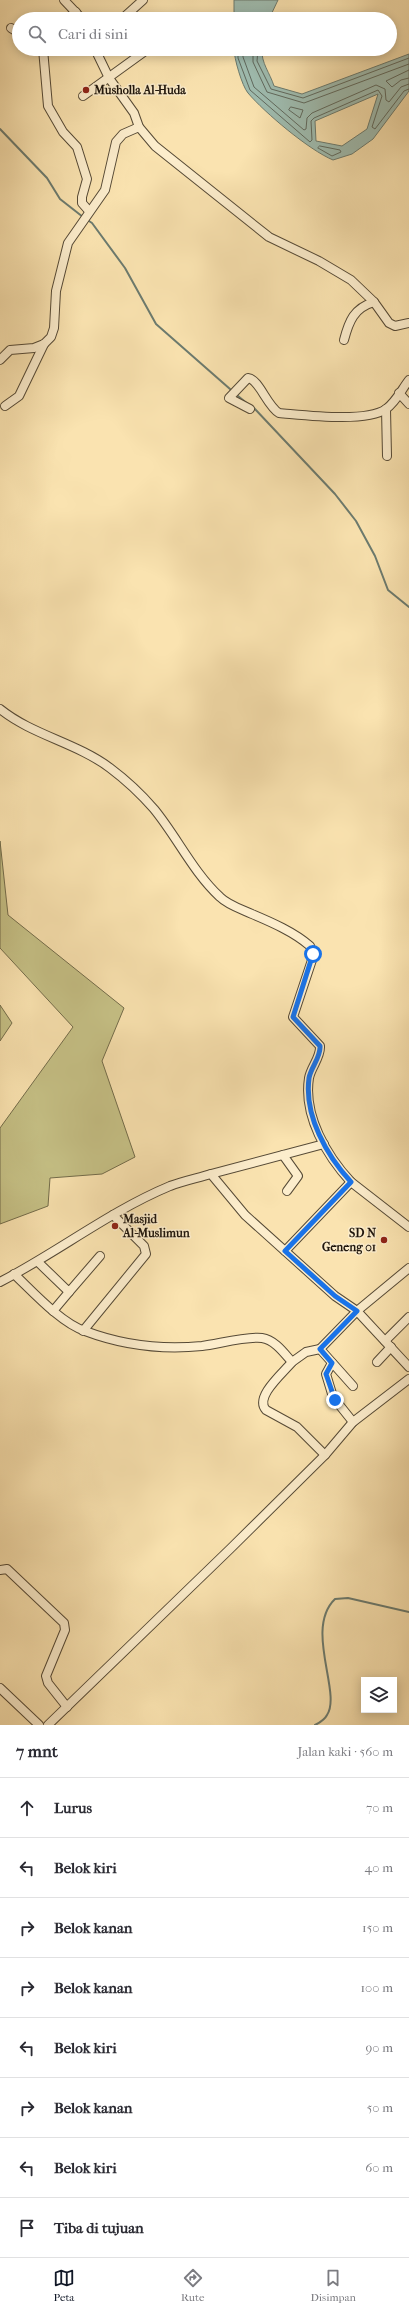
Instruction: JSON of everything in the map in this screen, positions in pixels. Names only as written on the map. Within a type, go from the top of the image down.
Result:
[{"type":"street","points":[[64,0],[76,12]]},
{"type":"street","points":[[130,12],[143,0]]},
{"type":"street","points":[[44,56],[48,106],[63,132],[77,148],[87,179],[82,197],[82,203],[88,214]]},
{"type":"street","points":[[98,56],[109,78],[134,113],[139,127],[155,146],[269,237],[341,274],[360,288],[374,302],[391,324],[395,326],[409,323]]},
{"type":"street","points":[[83,96],[139,56]]},
{"type":"street","points":[[5,406],[19,396],[44,344],[53,333],[56,291],[68,243],[107,185],[116,142],[123,134],[139,127]]},
{"type":"street","points":[[344,340],[349,322],[353,315],[361,307],[374,302]]},
{"type":"street","points":[[0,360],[10,350],[30,350],[44,344]]},
{"type":"street","points":[[250,409],[229,398],[248,378],[254,380],[264,397],[279,413],[311,416],[370,415],[386,409],[409,380]]},
{"type":"street","points":[[399,393],[409,404]]},
{"type":"street","points":[[386,409],[387,456]]},
{"type":"street","points":[[0,710],[26,725],[76,747],[110,768],[133,786],[155,811],[176,842],[220,898],[235,907],[269,922],[310,946],[313,954],[312,960],[293,1017],[320,1046],[320,1053],[313,1066],[309,1086],[312,1115],[330,1156],[351,1182],[409,1227]]},
{"type":"street","points":[[0,1282],[38,1262],[114,1215],[170,1186],[324,1144]]},
{"type":"street","points":[[283,1155],[298,1176],[287,1191]]},
{"type":"street","points":[[211,1174],[245,1214],[335,1296],[357,1311],[409,1367]]},
{"type":"street","points":[[285,1251],[351,1182]]},
{"type":"street","points":[[83,1331],[146,1254],[144,1246],[114,1215]]},
{"type":"street","points":[[53,1311],[100,1256]]},
{"type":"street","points":[[38,1262],[69,1292]]},
{"type":"street","points":[[325,1455],[302,1431],[266,1410],[262,1406],[262,1399],[292,1362],[306,1352],[320,1349],[357,1311],[409,1268]]},
{"type":"street","points":[[14,1274],[53,1311],[83,1331],[117,1341],[160,1347],[202,1346],[261,1338],[274,1343],[292,1362]]},
{"type":"street","points":[[385,1341],[409,1317]]},
{"type":"street","points":[[377,1362],[391,1347]]},
{"type":"street","points":[[320,1349],[353,1386]]},
{"type":"street","points":[[332,1363],[326,1374],[333,1397],[353,1422]]},
{"type":"street","points":[[48,1725],[325,1455],[353,1422],[409,1379]]},
{"type":"street","points":[[0,1570],[7,1569],[64,1623],[65,1630],[46,1676],[48,1682],[67,1707]]},
{"type":"street","points":[[0,1688],[39,1725]]},
{"type":"shaded area","points":[[0,841],[8,915],[124,1008],[102,1061],[135,1157],[102,1174],[50,1178],[48,1206],[0,1224],[0,1128],[73,1027],[0,948]]},
{"type":"shaded area","points":[[0,1005],[12,1023],[0,1041]]},
{"type":"water","points":[[234,0],[278,0],[272,12],[234,12]]},
{"type":"water","points":[[409,54],[409,91],[373,139],[352,154],[333,160],[300,140],[276,120],[248,93],[243,84],[235,56],[262,56],[274,86],[302,94]],"holes":[[[378,94],[367,129],[342,146],[316,141],[315,121]]]},
{"type":"waterway","points":[[0,129],[47,178],[60,199],[83,217]]},
{"type":"waterway","points":[[86,219],[92,223],[125,268],[156,324],[230,389]]},
{"type":"waterway","points":[[238,396],[249,405]]},
{"type":"waterway","points":[[253,407],[335,494],[356,521],[375,556],[388,590],[409,607]]},
{"type":"waterway","points":[[315,1725],[322,1721],[327,1715],[330,1705],[330,1692],[323,1643],[323,1627],[326,1612],[335,1599],[348,1598],[409,1612]]},
{"type":"place","name":"Musholla Al-Huda","points":[[86,90]]},
{"type":"place","name":"Masjid Al-Muslimun","points":[[115,1226]]},
{"type":"place","name":"SD N Geneng 01","points":[[384,1240]]},
{"type":"route","points":[[313,954],[294,1010],[293,1019],[320,1046],[320,1053],[309,1078],[312,1115],[330,1156],[351,1182],[285,1251],[335,1296],[357,1311],[320,1349],[332,1363],[326,1374],[335,1400]]}]
